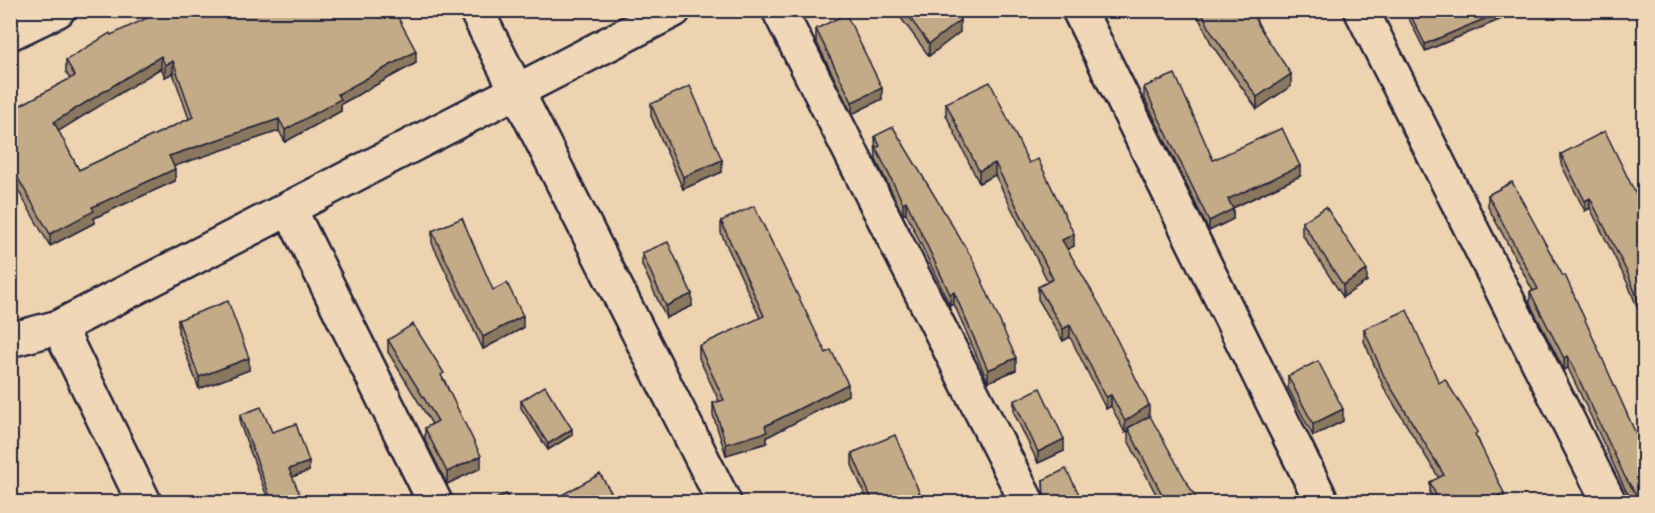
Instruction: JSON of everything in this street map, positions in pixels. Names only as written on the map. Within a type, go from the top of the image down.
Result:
[{"type":"street","points":[[10,33],[58,10]]},
{"type":"street","points":[[476,10],[515,92],[724,502]]},
{"type":"street","points":[[10,340],[59,327],[290,210],[674,10]]},
{"type":"street","points":[[779,10],[1027,502]]},
{"type":"street","points":[[1079,10],[1322,502]]},
{"type":"street","points":[[1361,10],[1609,502]]},
{"type":"street","points":[[290,210],[435,502]]},
{"type":"street","points":[[59,327],[144,502]]},
{"type":"building","points":[[164,10],[394,10],[416,51],[338,94],[341,99],[285,130],[279,119],[169,156],[175,169],[92,207],[94,211],[50,234],[10,164],[10,111],[75,76],[66,60],[110,33],[111,35]],"holes":[[[161,56],[165,65],[173,61],[193,117],[79,170],[54,122]]]},
{"type":"building","points":[[904,10],[953,10],[960,20],[929,44]]},
{"type":"building","points":[[1201,10],[1251,10],[1258,25],[1291,74],[1257,97],[1212,33]]},
{"type":"building","points":[[1408,10],[1505,10],[1425,44]]},
{"type":"building","points":[[846,14],[882,88],[852,102],[816,29]]},
{"type":"building","points":[[1175,74],[1213,160],[1282,128],[1300,166],[1228,199],[1233,209],[1209,221],[1144,87]]},
{"type":"building","points":[[990,82],[1029,163],[1038,159],[1074,234],[1062,240],[1101,307],[1149,405],[1125,421],[1111,395],[1106,397],[1070,325],[1063,329],[1038,287],[1053,279],[995,163],[979,171],[946,103]]},
{"type":"building","points":[[690,86],[722,160],[683,177],[651,104]]},
{"type":"building","points":[[893,127],[972,258],[1016,358],[988,370],[954,292],[950,294],[906,201],[903,203],[876,148],[880,146],[875,136]]},
{"type":"building","points":[[1605,131],[1644,211],[1644,315],[1628,274],[1590,198],[1585,201],[1561,154]]},
{"type":"building","points":[[1512,182],[1563,276],[1565,275],[1644,452],[1644,502],[1641,502],[1625,477],[1568,356],[1564,358],[1530,292],[1538,289],[1488,195]]},
{"type":"building","points":[[754,206],[826,353],[831,350],[848,384],[765,426],[767,432],[726,444],[713,403],[724,400],[699,346],[764,316],[721,221]]},
{"type":"building","points":[[1326,207],[1367,270],[1343,285],[1302,222]]},
{"type":"building","points":[[462,218],[493,290],[507,283],[523,316],[483,337],[432,231]]},
{"type":"building","points":[[668,242],[692,294],[666,306],[642,253]]},
{"type":"building","points":[[228,301],[249,358],[199,377],[178,320]]},
{"type":"building","points":[[1407,310],[1439,383],[1445,379],[1478,432],[1475,434],[1504,493],[1485,502],[1439,502],[1430,482],[1444,475],[1384,376],[1364,329]]},
{"type":"building","points":[[413,324],[444,373],[441,375],[481,456],[447,472],[425,428],[438,421],[388,340]]},
{"type":"building","points":[[1318,361],[1343,409],[1313,424],[1288,376]]},
{"type":"building","points":[[545,386],[572,429],[548,444],[521,401]]},
{"type":"building","points":[[1040,388],[1064,439],[1038,452],[1014,401]]},
{"type":"building","points":[[261,407],[272,432],[296,424],[309,462],[289,469],[303,502],[272,502],[240,415]]},
{"type":"building","points":[[1150,416],[1198,502],[1166,502],[1128,428]]},
{"type":"building","points":[[895,435],[920,494],[916,496],[919,502],[873,502],[852,453]]},
{"type":"building","points":[[1066,469],[1083,502],[1047,502],[1044,496],[1043,480]]},
{"type":"building","points":[[600,474],[617,502],[549,502]]},
{"type":"building","points":[[506,494],[511,502],[489,502]]},
{"type":"building","points":[[807,497],[809,502],[794,502]]}]
